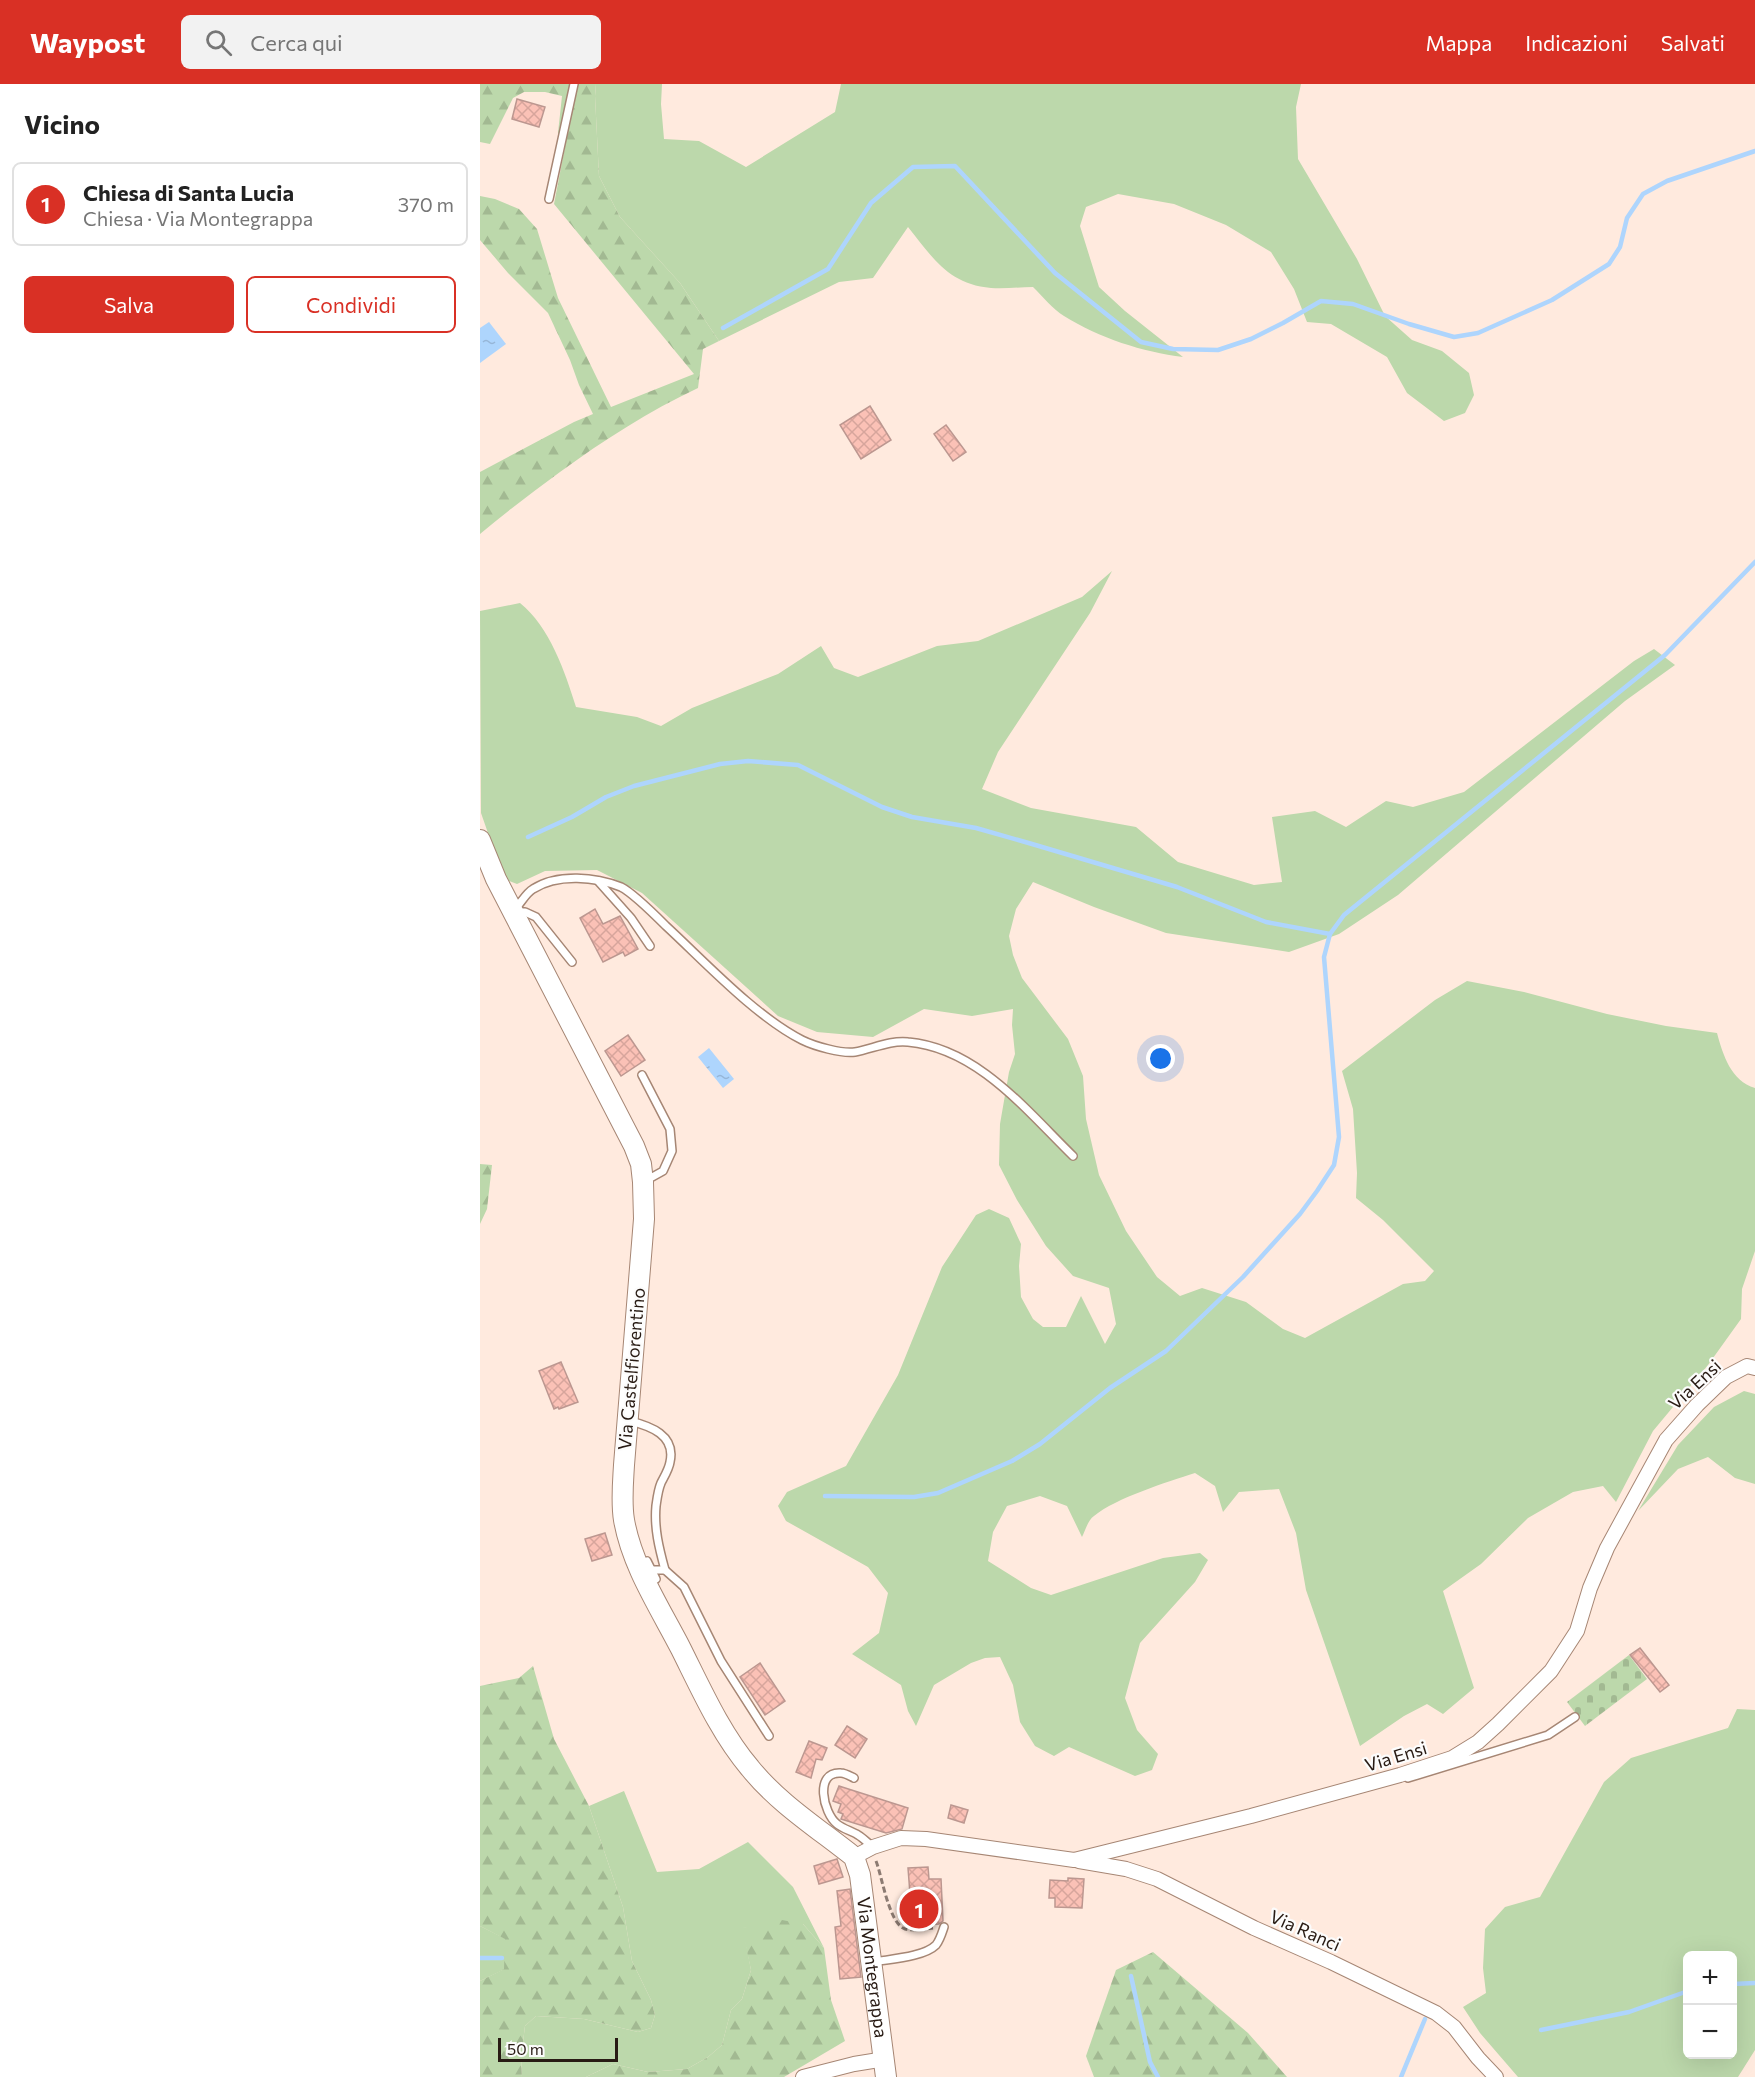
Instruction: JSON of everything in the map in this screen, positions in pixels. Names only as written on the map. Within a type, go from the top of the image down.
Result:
[{"type":"street","name":"Via Castelfiorentino","points":[[480,840],[496,879],[634,1146],[641,1164],[644,1219],[624,1465],[624,1519],[633,1552],[649,1571],[722,1728],[741,1757],[766,1785],[854,1857]]},
{"type":"street","name":"Via Ensi","points":[[854,1857],[873,1847],[901,1838],[926,1839],[1074,1860],[1251,1816],[1379,1781],[1452,1758],[1478,1742],[1551,1671],[1576,1631],[1590,1588],[1607,1548],[1666,1440],[1726,1377],[1747,1366],[1755,1368]]},
{"type":"street","name":"Via Montegrappa","points":[[854,1857],[860,1875],[886,2068]]},
{"type":"street","name":"Via Ranci","points":[[1074,1860],[1126,1869],[1157,1879],[1254,1928],[1436,2013],[1454,2027],[1496,2077]]},
{"type":"street","points":[[803,2077],[854,2064],[886,2068]]},
{"type":"lane","points":[[549,199],[574,84]]},
{"type":"lane","points":[[513,912],[532,889],[550,881],[572,878],[598,881],[623,888],[781,1028],[804,1041],[852,1053],[906,1042],[936,1047],[962,1058],[998,1083],[1073,1156]]},
{"type":"lane","points":[[598,881],[631,918],[650,946]]},
{"type":"lane","points":[[513,912],[525,912],[536,917],[572,962]]},
{"type":"lane","points":[[642,1075],[670,1129],[672,1151],[663,1171],[643,1182]]},
{"type":"lane","points":[[628,1420],[653,1427],[663,1435],[669,1446],[671,1461],[659,1486],[656,1507],[656,1536],[665,1570],[684,1587],[721,1661],[769,1736]]},
{"type":"lane","points":[[649,1571],[665,1570]]},
{"type":"lane","points":[[1379,1781],[1388,1783],[1421,1776],[1548,1735],[1575,1718]]},
{"type":"lane","points":[[854,1778],[840,1773],[831,1776],[824,1785],[823,1797],[826,1811],[837,1824],[858,1835],[873,1847]]},
{"type":"lane","points":[[872,1962],[894,1959],[932,1948],[938,1943],[944,1928]]},
{"type":"path","points":[[877,1862],[897,1924],[906,1929],[944,1928]]},
{"type":"green space","points":[[480,84],[596,84],[599,176],[620,217],[680,283],[719,341],[703,349],[698,388],[644,416],[593,449],[480,534],[480,472],[593,414],[548,313],[508,273],[480,240],[480,196],[495,199],[519,209],[537,229],[558,298],[611,407],[694,374],[554,204],[565,147],[558,133],[562,96],[545,92],[524,92],[513,98],[490,144],[480,142]]},
{"type":"green space","points":[[596,84],[662,84],[664,139],[699,141],[746,167],[835,112],[841,84],[1301,84],[1296,107],[1298,159],[1357,259],[1385,316],[1412,340],[1442,351],[1469,373],[1474,395],[1465,413],[1444,421],[1407,393],[1387,357],[1331,324],[1307,322],[1294,289],[1271,252],[1226,225],[1174,204],[1118,194],[1086,207],[1080,226],[1099,287],[1183,357],[1137,348],[1092,331],[1060,313],[1033,287],[991,288],[963,281],[943,268],[908,227],[873,278],[839,282],[719,341],[680,283],[620,217],[599,176]]},
{"type":"green space","points":[[1112,571],[1090,613],[998,752],[982,789],[1031,808],[1136,827],[1178,862],[1254,885],[1282,882],[1272,817],[1315,811],[1346,827],[1386,801],[1413,807],[1464,792],[1634,661],[1654,649],[1675,665],[1625,701],[1398,895],[1339,934],[1289,952],[1166,933],[1033,882],[1016,909],[1009,936],[1013,955],[1022,978],[1068,1039],[1083,1076],[1086,1119],[1099,1175],[1126,1231],[1157,1277],[1180,1296],[1202,1288],[1246,1302],[1283,1329],[1305,1338],[1403,1284],[1425,1281],[1434,1271],[1383,1220],[1356,1198],[1357,1173],[1353,1109],[1342,1071],[1435,1000],[1467,981],[1524,992],[1607,1014],[1717,1033],[1729,1066],[1740,1080],[1755,1088],[1755,1251],[1742,1289],[1741,1319],[1708,1365],[1653,1431],[1616,1502],[1603,1486],[1573,1492],[1528,1518],[1481,1564],[1443,1591],[1474,1688],[1443,1714],[1427,1704],[1404,1716],[1360,1746],[1306,1590],[1296,1533],[1279,1489],[1239,1492],[1223,1512],[1215,1486],[1195,1473],[1142,1491],[1104,1509],[1090,1520],[1082,1537],[1067,1506],[1040,1496],[1007,1506],[993,1532],[988,1561],[1031,1588],[1051,1595],[1163,1558],[1200,1553],[1208,1560],[1195,1582],[1140,1643],[1125,1698],[1137,1730],[1158,1754],[1152,1770],[1135,1776],[1069,1747],[1054,1756],[1035,1746],[1020,1722],[1013,1685],[1000,1657],[985,1658],[971,1663],[934,1685],[916,1726],[908,1711],[901,1685],[852,1654],[879,1633],[888,1593],[868,1567],[786,1521],[778,1506],[787,1492],[846,1466],[898,1375],[942,1267],[976,1215],[989,1209],[1009,1218],[1021,1244],[1019,1266],[1021,1297],[1033,1319],[1043,1327],[1066,1327],[1081,1296],[1105,1344],[1116,1324],[1109,1288],[1073,1276],[1046,1246],[1017,1200],[999,1165],[1000,1124],[1009,1072],[1015,1054],[1013,1009],[972,1016],[924,1009],[873,1037],[817,1032],[778,1016],[642,893],[597,870],[545,871],[517,884],[504,879],[481,813],[480,611],[520,603],[531,613],[555,651],[576,707],[637,717],[661,726],[692,708],[778,674],[821,646],[834,668],[858,677],[937,646],[978,641],[1082,597]]},
{"type":"green space","points":[[480,1164],[492,1165],[487,1209],[480,1224]]},
{"type":"green space","points":[[1744,1391],[1755,1394],[1755,1484],[1735,1478],[1708,1457],[1678,1469],[1638,1511],[1678,1445],[1714,1407]]},
{"type":"green space","points":[[1629,1655],[1647,1679],[1585,1726],[1567,1702]]},
{"type":"green space","points":[[533,1666],[554,1739],[589,1806],[623,1907],[632,1961],[651,2000],[655,2015],[651,2028],[638,2032],[584,2019],[536,2016],[525,2026],[521,2058],[522,2077],[480,2077],[480,1981],[504,1969],[505,1939],[480,1926],[480,1686],[519,1678]]},
{"type":"green space","points":[[1737,1709],[1755,1710],[1755,2050],[1738,2077],[1518,2077],[1480,2033],[1463,2007],[1486,1993],[1483,1968],[1485,1929],[1505,1907],[1540,1897],[1604,1782],[1631,1758],[1728,1728]]},
{"type":"green space","points":[[624,1791],[657,1872],[699,1869],[748,1842],[793,1887],[824,1948],[803,1924],[743,1928],[751,1970],[742,1999],[731,2010],[722,2045],[708,2057],[687,2069],[648,2072],[613,2064],[586,2077],[522,2077],[521,2058],[525,2026],[536,2016],[584,2019],[638,2032],[651,2028],[655,2015],[651,2000],[632,1961],[623,1907],[589,1806]]},
{"type":"green space","points":[[782,1920],[803,1924],[824,1948],[831,2000],[845,2041],[784,2077],[586,2077],[613,2064],[648,2072],[687,2069],[708,2057],[722,2045],[731,2010],[742,1999],[751,1970],[742,1928]]},
{"type":"green space","points":[[480,1926],[506,1939],[505,1969],[480,1981]]},
{"type":"green space","points":[[1153,1952],[1248,2033],[1287,2077],[1094,2077],[1086,2056],[1116,1970]]},
{"type":"water","points":[[489,322],[506,344],[480,363],[480,328]]},
{"type":"water","points":[[709,1048],[734,1079],[723,1088],[698,1057]]},
{"type":"building","points":[[517,99],[545,107],[539,127],[512,119]]},
{"type":"building","points":[[870,406],[891,440],[861,459],[840,425]]},
{"type":"building","points":[[946,425],[966,452],[953,461],[934,434]]},
{"type":"building","points":[[595,909],[603,924],[620,916],[638,949],[625,956],[623,952],[603,962],[580,918]]},
{"type":"building","points":[[628,1035],[645,1060],[621,1076],[605,1051]]},
{"type":"building","points":[[561,1362],[578,1402],[554,1409],[539,1371]]},
{"type":"building","points":[[605,1533],[612,1555],[592,1561],[585,1539]]},
{"type":"building","points":[[1640,1648],[1669,1685],[1660,1692],[1630,1655]]},
{"type":"building","points":[[760,1663],[785,1701],[765,1715],[740,1677]]},
{"type":"building","points":[[847,1726],[867,1739],[855,1758],[835,1745]]},
{"type":"building","points":[[809,1741],[827,1748],[822,1760],[816,1759],[811,1778],[796,1772]]},
{"type":"building","points":[[839,1786],[908,1808],[902,1829],[886,1833],[841,1819],[843,1814],[838,1812],[841,1804],[833,1801]]},
{"type":"building","points":[[951,1805],[968,1810],[964,1823],[948,1818]]},
{"type":"building","points":[[837,1859],[843,1877],[819,1884],[814,1866]]},
{"type":"building","points":[[928,1867],[929,1879],[941,1879],[943,1921],[939,1924],[908,1925],[906,1895],[910,1894],[908,1868]]},
{"type":"building","points":[[1068,1878],[1084,1879],[1082,1908],[1055,1907],[1055,1898],[1049,1898],[1050,1880],[1068,1881]]},
{"type":"building","points":[[850,1889],[861,1977],[840,1979],[835,1927],[841,1926],[837,1891]]},
{"type":"waterway","points":[[723,328],[828,269],[871,203],[913,167],[955,166],[1055,273],[1141,342],[1173,349],[1218,350],[1251,339],[1321,301],[1353,304],[1454,337],[1478,333],[1552,300],[1609,264],[1620,247],[1627,218],[1643,194],[1667,181],[1755,151]]},
{"type":"waterway","points":[[825,1496],[914,1497],[938,1493],[1012,1461],[1040,1444],[1110,1388],[1166,1351],[1243,1277],[1300,1214],[1334,1165],[1339,1137],[1324,957],[1330,934],[1344,915],[1665,655],[1755,562]]},
{"type":"waterway","points":[[528,837],[572,817],[606,797],[634,786],[720,764],[748,761],[798,765],[882,807],[912,817],[976,828],[1177,887],[1266,922],[1330,934]]},
{"type":"waterway","points":[[480,1958],[502,1958]]},
{"type":"waterway","points":[[1131,1976],[1150,2062],[1158,2077]]},
{"type":"waterway","points":[[1737,1984],[1755,1983]]},
{"type":"waterway","points":[[1541,2030],[1629,2012],[1683,1993]]},
{"type":"waterway","points":[[1401,2077],[1425,2019]]},
{"type":"place","name":"Chiesa di Santa Lucia","points":[[919,1909]]}]
